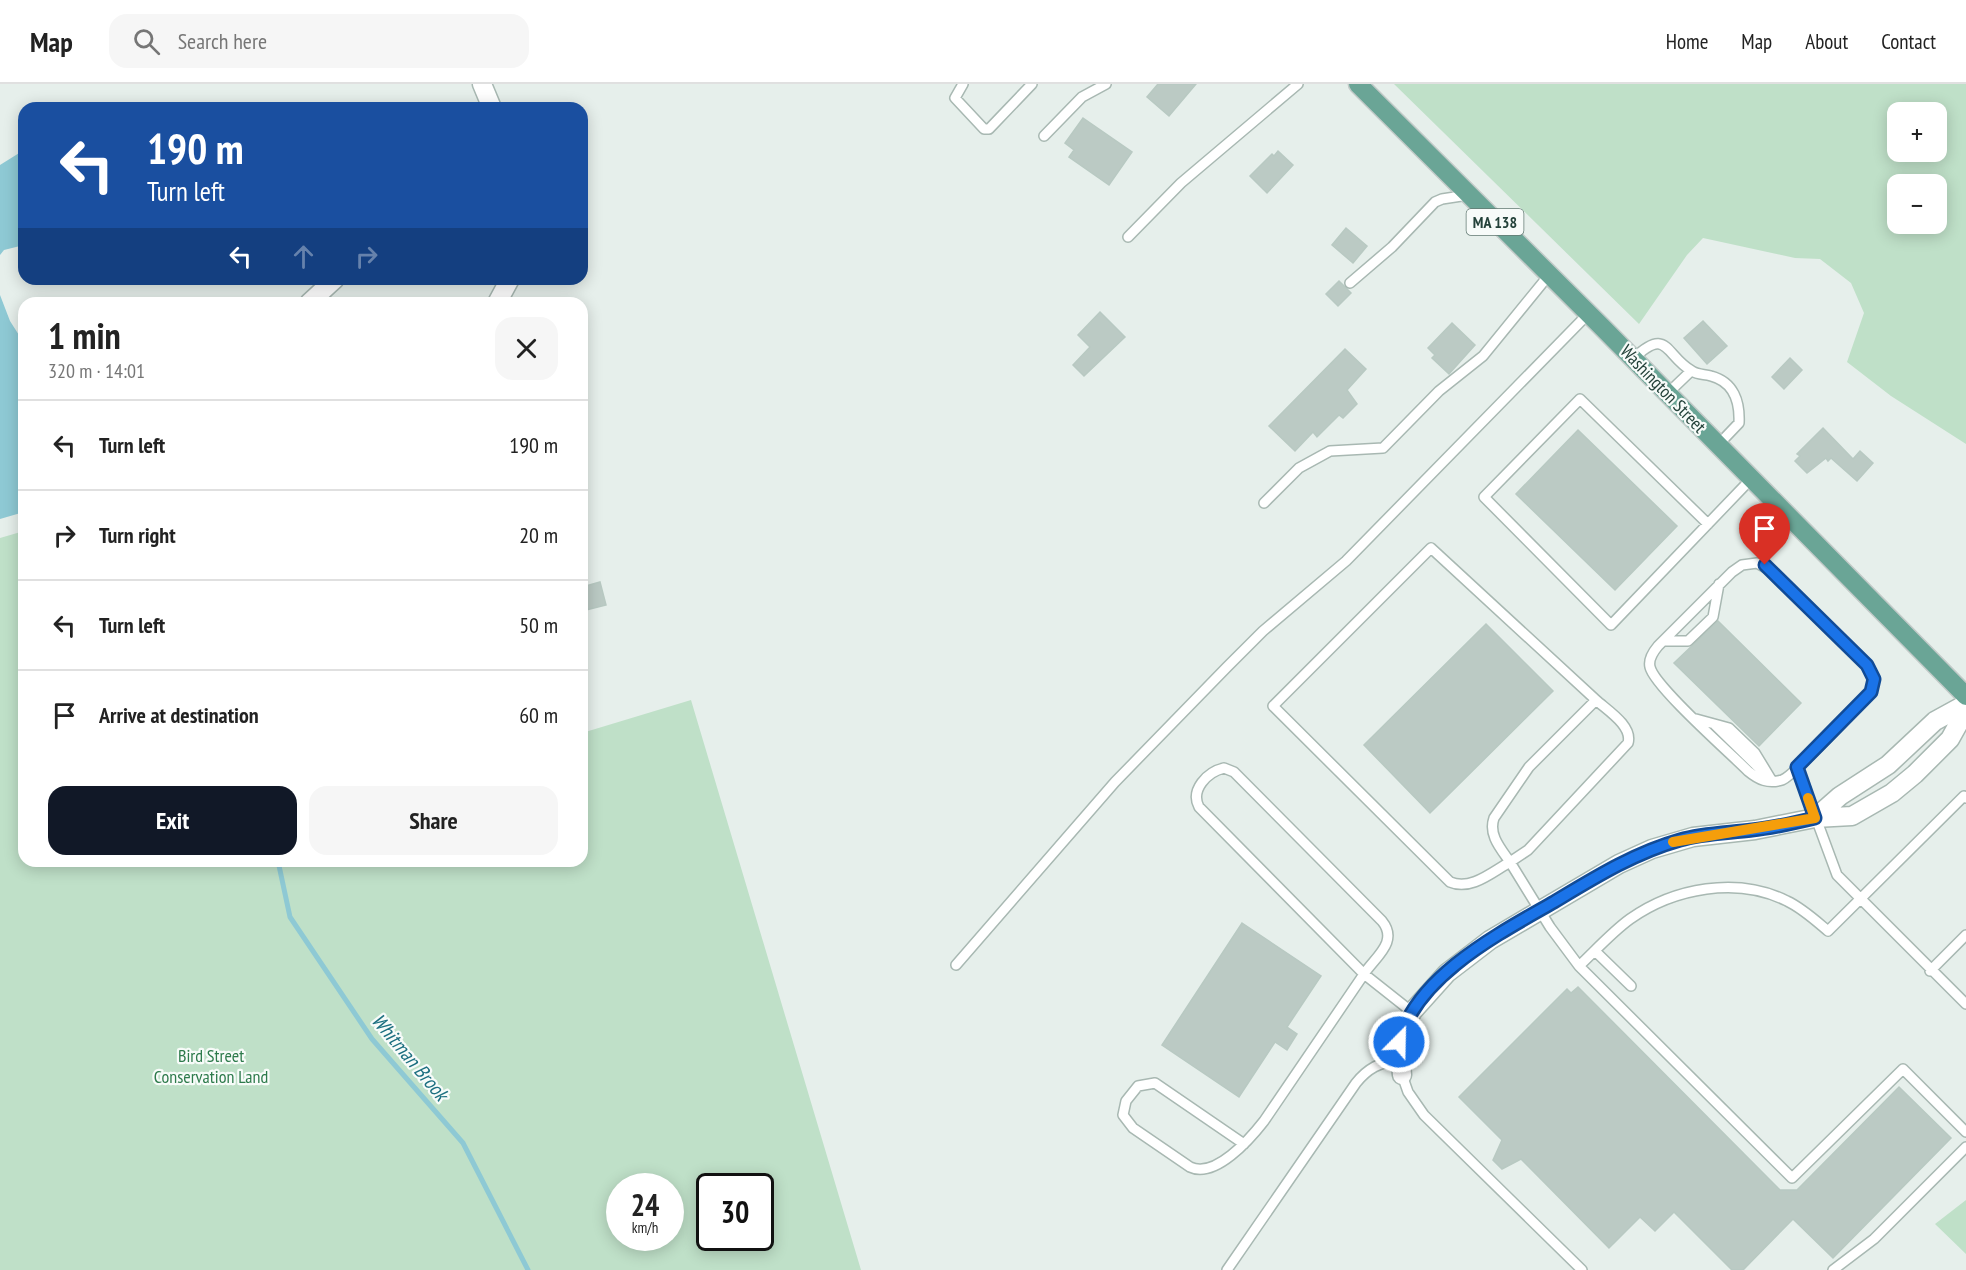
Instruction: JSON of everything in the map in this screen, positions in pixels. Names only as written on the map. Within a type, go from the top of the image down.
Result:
[{"type":"main road","name":"Washington Street","points":[[1358,84],[1966,696]]},
{"type":"street","points":[[482,84],[490,102]]},
{"type":"street","points":[[316,297],[328,285]]},
{"type":"street","points":[[1815,818],[1840,796],[1888,765],[1935,721],[1966,704]]},
{"type":"street","points":[[1400,1067],[1401,1034],[1412,1012],[1428,992],[1462,960],[1540,910],[1619,864],[1652,849],[1693,837],[1755,830],[1815,818],[1852,816],[1892,793],[1950,739],[1966,710]]},
{"type":"lane","points":[[963,84],[955,98],[984,129],[989,129],[1032,84]]},
{"type":"lane","points":[[1044,136],[1082,97],[1106,84]]},
{"type":"lane","points":[[1128,237],[1181,183],[1298,84]]},
{"type":"lane","points":[[1350,283],[1392,247],[1435,202],[1468,195]]},
{"type":"lane","points":[[1264,503],[1299,468],[1330,451],[1383,447],[1439,392],[1483,356],[1549,275]]},
{"type":"lane","points":[[956,965],[1115,782],[1263,631],[1346,561],[1588,314]]},
{"type":"lane","points":[[1633,359],[1646,347],[1655,343],[1664,344],[1691,371],[1712,376],[1734,392],[1740,402],[1739,423],[1718,445]]},
{"type":"lane","points":[[1667,394],[1691,371]]},
{"type":"lane","points":[[1708,524],[1580,399],[1484,497],[1611,625],[1708,524],[1751,479]]},
{"type":"lane","points":[[1431,549],[1626,728],[1629,736],[1628,743],[1528,850],[1510,862],[1467,885],[1459,885],[1446,879],[1273,706],[1431,549]]},
{"type":"lane","points":[[1757,563],[1768,567],[1872,672],[1874,686],[1871,692],[1786,778],[1762,781],[1754,776],[1661,684],[1652,672],[1651,656],[1719,584],[1745,564],[1757,563]]},
{"type":"lane","points":[[1663,641],[1688,641],[1711,619],[1719,584]]},
{"type":"lane","points":[[1596,700],[1529,767],[1494,818],[1492,825],[1494,837],[1579,966],[1792,1178],[1903,1069],[1966,1132]]},
{"type":"lane","points":[[1696,719],[1729,728],[1755,753],[1772,781]]},
{"type":"lane","points":[[1797,767],[1833,868],[1860,900],[1966,1004]]},
{"type":"lane","points":[[1244,1144],[1155,1083],[1138,1086],[1124,1105],[1123,1115],[1130,1126],[1195,1170],[1206,1169],[1244,1144],[1264,1121],[1364,974],[1388,944],[1390,936],[1385,925],[1234,772],[1224,768],[1210,775],[1196,791],[1199,807],[1364,974],[1412,1012]]},
{"type":"lane","points":[[1579,966],[1620,926],[1652,905],[1668,898],[1702,890],[1735,888],[1773,895],[1798,907],[1828,931],[1964,796],[1966,798]]},
{"type":"lane","points":[[1930,971],[1966,935]]},
{"type":"lane","points":[[1595,951],[1631,986]]},
{"type":"lane","points":[[1227,1270],[1366,1070],[1382,1062],[1400,1067],[1408,1092],[1424,1115],[1582,1270]]},
{"type":"lane","points":[[1833,1270],[1874,1239],[1966,1147]]},
{"type":"green space","points":[[1394,84],[1966,84],[1966,444],[1891,396],[1847,362],[1864,313],[1851,283],[1820,259],[1795,258],[1703,238],[1687,255],[1639,324]]},
{"type":"green space","name":"Bird Street Conservation Land","points":[[18,533],[18,867],[588,867],[588,731],[691,700],[861,1270],[0,1270],[0,538]]},
{"type":"green space","points":[[1966,1200],[1966,1254],[1935,1224]]},
{"type":"water","points":[[18,154],[18,246],[4,250],[0,255],[0,165]]},
{"type":"water","points":[[0,295],[10,321],[18,334],[18,514],[0,519]]},
{"type":"building","points":[[1158,84],[1196,84],[1169,116],[1147,97]]},
{"type":"building","points":[[1083,118],[1132,152],[1109,185],[1069,157],[1074,150],[1065,143]]},
{"type":"building","points":[[1278,151],[1293,165],[1267,193],[1250,176]]},
{"type":"building","points":[[1346,228],[1367,246],[1353,263],[1332,245]]},
{"type":"building","points":[[1339,281],[1351,293],[1338,306],[1326,294]]},
{"type":"building","points":[[1100,312],[1125,337],[1084,376],[1073,365],[1090,347],[1078,335]]},
{"type":"building","points":[[1703,321],[1727,346],[1707,364],[1684,338]]},
{"type":"building","points":[[1452,323],[1475,345],[1449,374],[1432,358],[1435,355],[1428,348]]},
{"type":"building","points":[[1345,349],[1366,369],[1347,390],[1357,404],[1343,418],[1339,415],[1317,437],[1313,432],[1295,451],[1269,426]]},
{"type":"building","points":[[1790,358],[1802,370],[1784,389],[1772,377]]},
{"type":"building","points":[[1823,428],[1853,459],[1860,451],[1873,463],[1857,481],[1831,458],[1828,461],[1826,458],[1807,473],[1795,461],[1800,456],[1797,454]]},
{"type":"building","points":[[1578,430],[1677,526],[1615,590],[1516,494]]},
{"type":"building","points":[[600,582],[606,605],[588,610],[588,585]]},
{"type":"building","points":[[1718,621],[1801,703],[1759,746],[1674,663]]},
{"type":"building","points":[[1486,624],[1553,691],[1430,813],[1364,745]]},
{"type":"building","points":[[1242,923],[1321,976],[1287,1027],[1297,1034],[1287,1050],[1275,1042],[1239,1097],[1162,1045]]},
{"type":"building","points":[[1578,987],[1780,1190],[1797,1190],[1899,1087],[1951,1138],[1833,1258],[1793,1219],[1743,1270],[1732,1270],[1674,1212],[1655,1231],[1640,1217],[1609,1248],[1521,1159],[1502,1169],[1493,1160],[1502,1140],[1459,1097],[1567,989],[1571,993]]},
{"type":"waterway","name":"Whitman Brook","points":[[279,867],[290,917],[372,1039],[463,1143],[528,1270]]},
{"type":"slow traffic","points":[[1673,842],[1693,837],[1755,830],[1815,818],[1808,798]]},
{"type":"route","points":[[1399,1042],[1408,1019],[1420,1001],[1457,964],[1514,925],[1619,864],[1652,849],[1680,840],[1755,830],[1815,818],[1797,767],[1871,692],[1874,679],[1867,665],[1765,565]]}]
